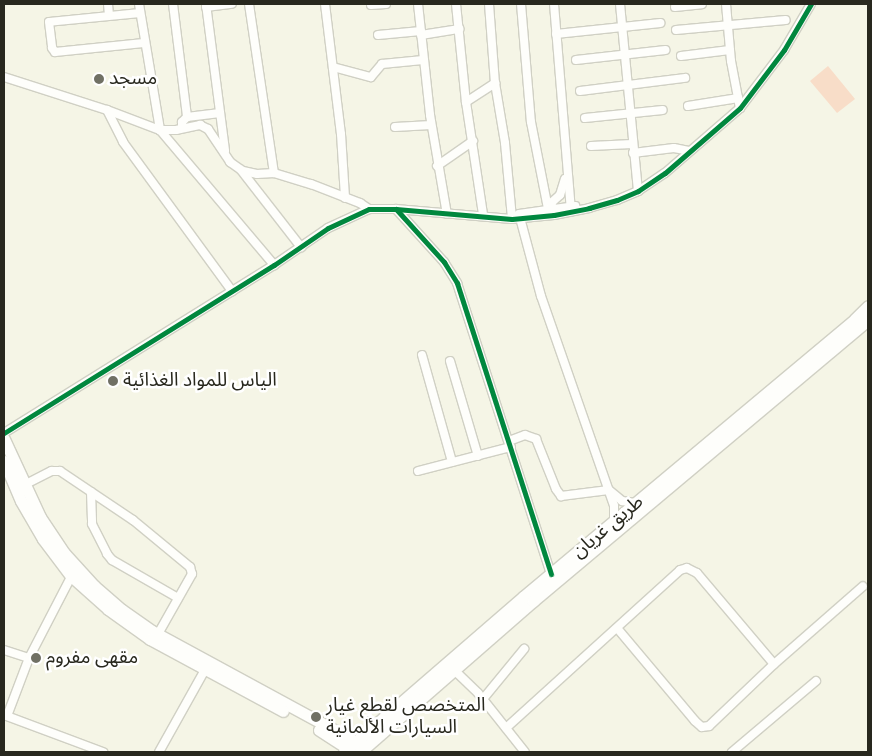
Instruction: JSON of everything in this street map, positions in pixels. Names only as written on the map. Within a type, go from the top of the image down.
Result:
[{"type":"highway","name":"طريق غريان","points":[[355,749],[446,663],[868,306]]},
{"type":"highway","name":"طريق غريان","points":[[355,749],[455,671],[534,601],[868,320]]},
{"type":"highway","points":[[4,439],[40,517],[74,572],[122,610],[208,666]]},
{"type":"highway","points":[[4,461],[22,501],[43,539],[74,572],[133,628],[208,666],[355,749]]},
{"type":"street","points":[[108,4],[109,15]]},
{"type":"street","points":[[139,4],[160,130],[274,265]]},
{"type":"street","points":[[173,4],[187,117]]},
{"type":"street","points":[[225,155],[206,5],[232,4]]},
{"type":"street","points":[[249,4],[274,173]]},
{"type":"street","points":[[325,4],[341,134],[345,198]]},
{"type":"street","points":[[371,5],[386,4]]},
{"type":"street","points":[[418,4],[431,125],[446,214]]},
{"type":"street","points":[[456,4],[466,102],[483,215]]},
{"type":"street","points":[[489,4],[494,82],[516,217],[541,296],[608,490],[615,513],[614,522]]},
{"type":"street","points":[[521,4],[531,122],[550,209]]},
{"type":"street","points":[[554,4],[571,209]]},
{"type":"street","points":[[620,4],[638,191]]},
{"type":"street","points":[[675,7],[702,4]]},
{"type":"street","points":[[726,4],[730,50],[740,108]]},
{"type":"street","points":[[516,217],[550,209],[589,208],[617,200],[638,191],[665,173],[740,108],[784,50],[811,4]]},
{"type":"street","points":[[140,13],[49,22],[53,50],[55,52],[144,42]]},
{"type":"street","points":[[676,30],[786,20]]},
{"type":"street","points":[[556,34],[660,23]]},
{"type":"street","points":[[378,35],[460,29]]},
{"type":"street","points":[[576,60],[665,50]]},
{"type":"street","points":[[681,56],[730,50]]},
{"type":"street","points":[[333,67],[371,77],[382,64],[424,60]]},
{"type":"street","points":[[4,77],[107,110],[160,130],[200,125],[208,129],[230,162],[239,168],[257,174],[274,173],[345,198],[369,209],[516,217],[571,209]]},
{"type":"street","points":[[580,91],[685,78]]},
{"type":"street","points":[[466,102],[494,82]]},
{"type":"street","points":[[688,106],[738,98]]},
{"type":"street","points":[[107,110],[123,142],[232,291]]},
{"type":"street","points":[[585,118],[630,115],[663,110]]},
{"type":"street","points":[[182,128],[182,122],[187,117],[220,113]]},
{"type":"street","points":[[395,127],[431,125]]},
{"type":"street","points":[[437,166],[473,140]]},
{"type":"street","points":[[590,146],[674,148],[689,151]]},
{"type":"street","points":[[239,168],[301,247]]},
{"type":"street","points":[[550,209],[551,204],[562,189],[567,169]]},
{"type":"street","points":[[4,433],[274,265],[328,228],[369,209]]},
{"type":"street","points":[[396,209],[448,267],[457,283],[551,574]]},
{"type":"street","points":[[422,355],[452,462]]},
{"type":"street","points":[[450,361],[478,456]]},
{"type":"street","points":[[418,471],[478,456],[510,444],[526,435],[536,439],[556,489],[561,496],[608,490],[622,501],[635,503]]},
{"type":"street","points":[[24,485],[56,470],[133,520],[190,567],[192,574],[158,634]]},
{"type":"street","points":[[91,492],[92,524],[107,554],[112,560],[178,598]]},
{"type":"street","points":[[506,728],[680,570],[687,568],[692,569],[774,664]]},
{"type":"street","points":[[74,572],[29,658],[5,716],[103,752]]},
{"type":"street","points":[[617,628],[702,727],[709,726],[774,664],[863,586]]},
{"type":"street","points":[[483,699],[524,649]]},
{"type":"street","points":[[4,650],[29,658]]},
{"type":"street","points":[[446,663],[483,699],[525,752]]},
{"type":"street","points":[[159,752],[208,666]]},
{"type":"street","points":[[732,752],[816,681]]},
{"type":"shaded area","points":[[828,66],[855,99],[837,113],[810,81]]},
{"type":"cycle path","points":[[4,433],[274,265],[328,228],[369,209],[396,209],[512,219],[554,215],[589,208],[617,200],[638,191],[665,173],[740,108],[784,50],[811,4]]},
{"type":"cycle path","points":[[396,209],[444,262],[457,283],[551,574]]},
{"type":"place","name":"مسجد","points":[[99,79]]},
{"type":"place","name":"الياس للمواد الغذائية","points":[[113,381]]},
{"type":"place","name":"مقهى مفروم","points":[[36,658]]},
{"type":"place","name":"المتخصص لقطع غيار السيارات الألمانية","points":[[316,717]]}]
